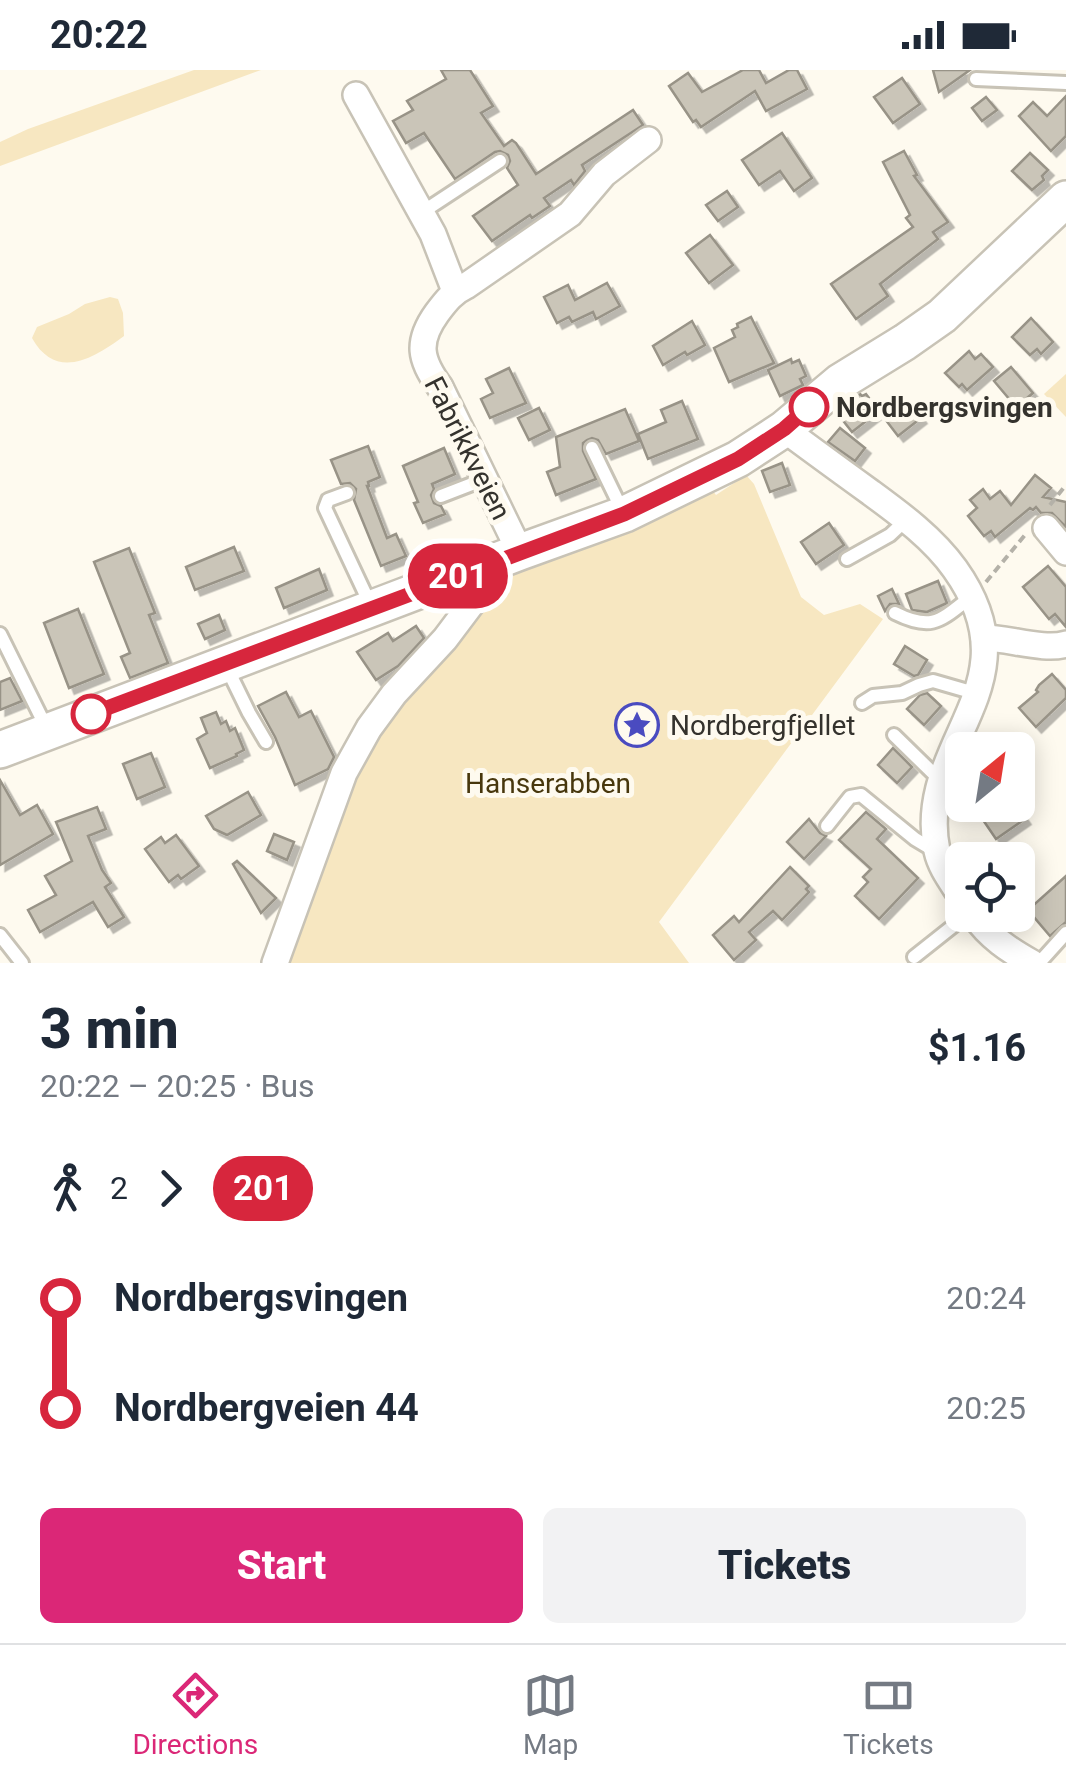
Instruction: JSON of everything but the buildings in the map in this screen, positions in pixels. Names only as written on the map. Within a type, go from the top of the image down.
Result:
[{"type":"street","points":[[356,95],[433,234],[454,292]]},
{"type":"street","name":"Fabrikkveien","points":[[513,555],[485,479],[440,387],[427,370],[422,344],[428,326],[454,292],[570,214],[604,174],[648,140]]},
{"type":"street","points":[[0,750],[624,514],[738,459],[784,429],[840,382],[942,316],[1066,198]]},
{"type":"street","points":[[784,429],[907,519],[953,566],[972,596],[984,638],[984,661],[978,694],[936,796],[934,823],[945,872]]},
{"type":"street","points":[[1040,522],[1066,552]]},
{"type":"street","points":[[275,963],[344,773],[369,728],[513,555]]},
{"type":"street","points":[[984,638],[1044,646],[1066,644]]},
{"type":"street","points":[[986,932],[1035,963]]},
{"type":"lane","points":[[976,79],[1066,84]]},
{"type":"lane","points":[[421,213],[500,161]]},
{"type":"lane","points":[[592,448],[624,514]]},
{"type":"lane","points":[[440,496],[485,479]]},
{"type":"lane","points":[[347,492],[328,500],[325,508],[372,608]]},
{"type":"lane","points":[[847,559],[890,535],[907,519]]},
{"type":"lane","points":[[895,614],[914,623],[932,623],[972,596]]},
{"type":"lane","points":[[0,634],[48,731]]},
{"type":"lane","points":[[225,664],[266,742]]},
{"type":"lane","points":[[862,703],[873,696],[902,693],[933,681],[978,694]]},
{"type":"lane","points":[[894,735],[940,780]]},
{"type":"lane","points":[[827,826],[850,797],[860,795],[938,852]]},
{"type":"lane","points":[[914,957],[948,932]]},
{"type":"lane","points":[[1035,963],[1066,934]]},
{"type":"lane","points":[[0,935],[22,963]]},
{"type":"path","points":[[972,596],[1040,522],[1066,486]]},
{"type":"green space","points":[[194,70],[261,70],[0,166],[0,142]]},
{"type":"green space","points":[[110,297],[118,299],[124,336],[100,352],[75,362],[63,362],[52,359],[32,338],[37,327],[85,304]]},
{"type":"green space","points":[[1066,374],[1066,417],[1044,394]]},
{"type":"green space","name":"Hanserabben","points":[[746,475],[754,484],[801,597],[824,615],[860,604],[883,619],[659,922],[689,963],[275,963],[344,773],[506,558],[702,477],[716,495]]},
{"type":"bus line","name":"201","points":[[91,714],[624,514],[756,449],[809,407]]},
{"type":"place","name":"Nordbergsvingen","points":[[809,407]]},
{"type":"place","name":"Nordbergfjellet","points":[[637,725]]}]
